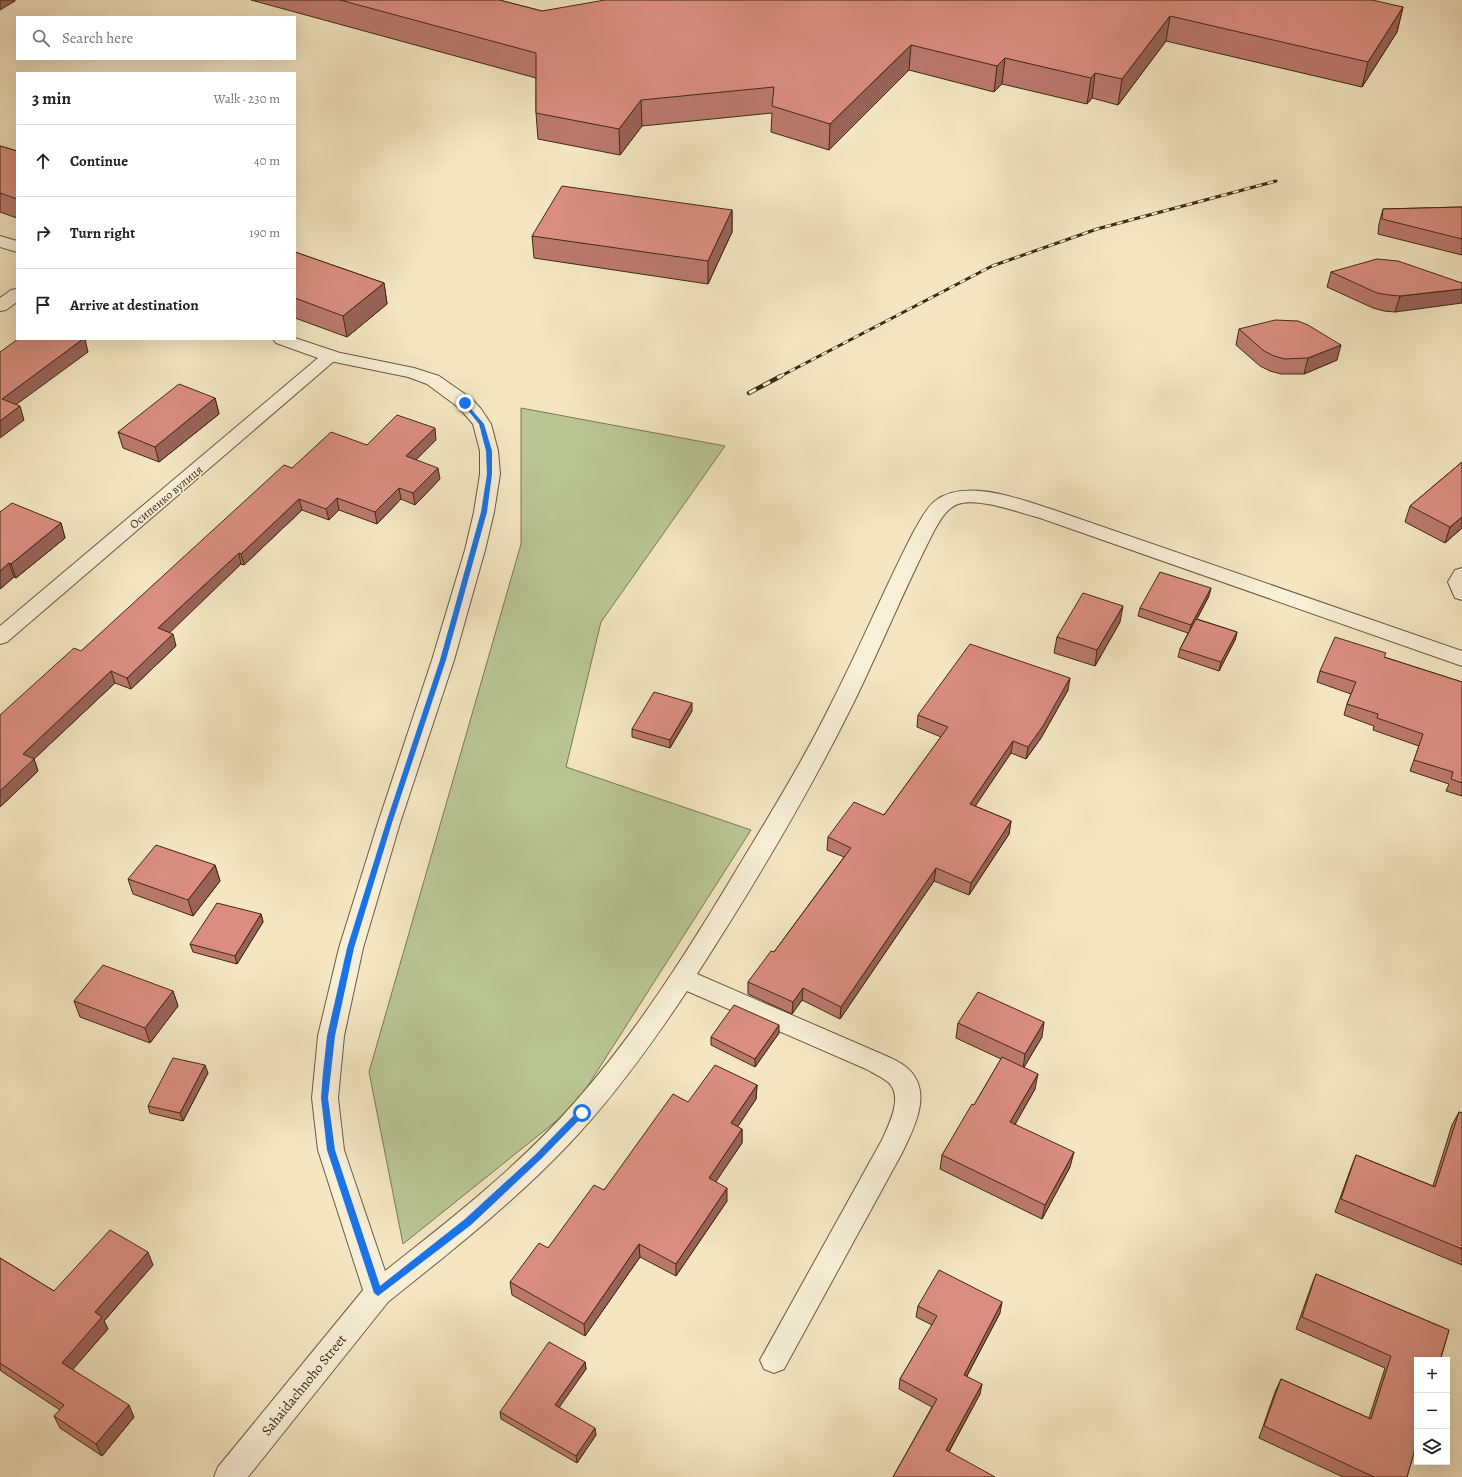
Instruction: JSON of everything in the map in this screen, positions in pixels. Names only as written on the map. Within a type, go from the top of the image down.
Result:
[{"type":"street","points":[[0,241],[16,247]]},
{"type":"street","points":[[0,306],[16,295]]},
{"type":"street","points":[[285,340],[331,356],[414,373],[433,380],[465,403],[474,413],[482,424],[489,451],[490,474],[484,512],[475,550],[443,660],[389,823],[351,948],[331,1036],[325,1098],[331,1150],[378,1293]]},
{"type":"street","name":"Осипенко вулиця","points":[[0,637],[331,356]]},
{"type":"street","name":"Sahaidachnoho Street","points":[[230,1477],[378,1293],[468,1222],[539,1157],[582,1113],[623,1063],[683,979],[769,835],[822,743],[919,541],[939,508],[953,498],[970,496],[989,499],[1047,514],[1462,659]]},
{"type":"street","points":[[1462,575],[1458,582],[1462,593]]},
{"type":"street","points":[[683,979],[875,1062],[897,1074],[908,1088],[908,1104],[893,1145],[774,1360]]},
{"type":"green space","points":[[521,408],[725,446],[601,622],[566,767],[751,830],[575,1106],[403,1244],[369,1072],[521,544]]},
{"type":"building","points":[[340,0],[499,0],[542,11],[605,0],[1372,0],[1403,7],[1368,62],[1170,16],[1122,79],[1095,73],[1091,78],[1005,58],[997,66],[911,45],[830,124],[772,106],[774,87],[641,100],[619,129],[536,113],[536,53]]},
{"type":"building","points":[[0,146],[16,151],[16,199],[0,193]]},
{"type":"building","points":[[562,186],[732,210],[708,261],[532,236]]},
{"type":"building","points":[[1462,207],[1462,239],[1382,219],[1383,209]]},
{"type":"building","points":[[296,252],[384,283],[343,316],[296,298]]},
{"type":"building","points":[[1377,259],[1398,261],[1462,283],[1462,289],[1400,296],[1389,295],[1377,293],[1331,272]]},
{"type":"building","points":[[1275,320],[1298,321],[1308,325],[1341,345],[1308,358],[1285,359],[1264,351],[1239,329]]},
{"type":"building","points":[[17,340],[82,340],[2,399],[20,406],[0,421],[0,352]]},
{"type":"building","points":[[179,384],[215,398],[155,447],[118,432]]},
{"type":"building","points":[[397,415],[435,428],[406,456],[438,468],[413,493],[399,488],[375,512],[337,498],[326,509],[299,499],[241,554],[239,553],[158,628],[173,634],[127,678],[111,671],[23,754],[34,759],[0,791],[0,715],[74,648],[81,651],[284,465],[292,468],[331,432],[367,445]]},
{"type":"building","points":[[1462,462],[1462,517],[1450,527],[1410,506]]},
{"type":"building","points":[[12,503],[61,523],[11,564],[9,563],[0,571],[0,512]]},
{"type":"building","points":[[1160,572],[1211,588],[1191,625],[1140,608]]},
{"type":"building","points":[[1083,593],[1123,606],[1097,650],[1057,637]]},
{"type":"building","points":[[1196,619],[1237,632],[1221,662],[1180,649]]},
{"type":"building","points":[[1335,637],[1386,653],[1384,657],[1462,682],[1462,783],[1451,779],[1453,772],[1414,760],[1423,734],[1377,718],[1378,714],[1347,704],[1356,682],[1320,671]]},
{"type":"building","points":[[970,644],[1070,678],[1043,726],[1028,747],[1013,741],[970,804],[1011,821],[971,883],[936,868],[841,1007],[803,988],[793,1002],[748,982],[771,951],[774,952],[851,848],[828,837],[854,802],[884,815],[948,727],[918,715]]},
{"type":"building","points":[[654,692],[692,703],[670,740],[632,729]]},
{"type":"building","points":[[156,845],[215,865],[188,900],[128,879]]},
{"type":"building","points":[[217,903],[261,914],[235,956],[190,944]]},
{"type":"building","points":[[103,965],[173,991],[145,1028],[74,1001]]},
{"type":"building","points":[[978,992],[1044,1022],[1025,1054],[958,1023]]},
{"type":"building","points":[[734,1005],[779,1025],[755,1059],[711,1037]]},
{"type":"building","points":[[1002,1057],[1038,1074],[1010,1122],[1074,1152],[1045,1205],[942,1155]]},
{"type":"building","points":[[173,1058],[205,1065],[180,1113],[148,1106]]},
{"type":"building","points":[[715,1065],[757,1085],[731,1123],[742,1129],[709,1178],[727,1188],[676,1264],[639,1244],[584,1324],[510,1282],[539,1243],[548,1248],[594,1185],[604,1190],[673,1094],[688,1102]]},
{"type":"building","points":[[1459,1112],[1462,1113],[1462,1249],[1341,1199],[1356,1155],[1435,1187]]},
{"type":"building","points":[[110,1230],[148,1252],[95,1312],[102,1317],[62,1363],[129,1405],[96,1444],[54,1416],[64,1405],[0,1363],[0,1258],[54,1291]]},
{"type":"building","points":[[939,1270],[1002,1302],[964,1375],[982,1384],[946,1450],[995,1477],[893,1477],[937,1399],[900,1379],[937,1316],[918,1306]]},
{"type":"building","points":[[1316,1274],[1449,1330],[1441,1357],[1414,1357],[1414,1452],[1407,1477],[1374,1477],[1264,1426],[1281,1379],[1371,1419],[1391,1356],[1302,1317]]},
{"type":"building","points":[[549,1342],[585,1362],[555,1405],[595,1428],[576,1456],[500,1412]]},
{"type":"railway","points":[[779,377],[992,266],[1097,229],[1276,181]]},
{"type":"railway","points":[[749,393],[781,376]]},
{"type":"route","points":[[465,403],[482,424],[489,451],[490,474],[484,512],[475,550],[443,660],[389,823],[351,948],[331,1036],[327,1072],[325,1098],[331,1150],[378,1293],[468,1222],[539,1157],[582,1113]]}]
